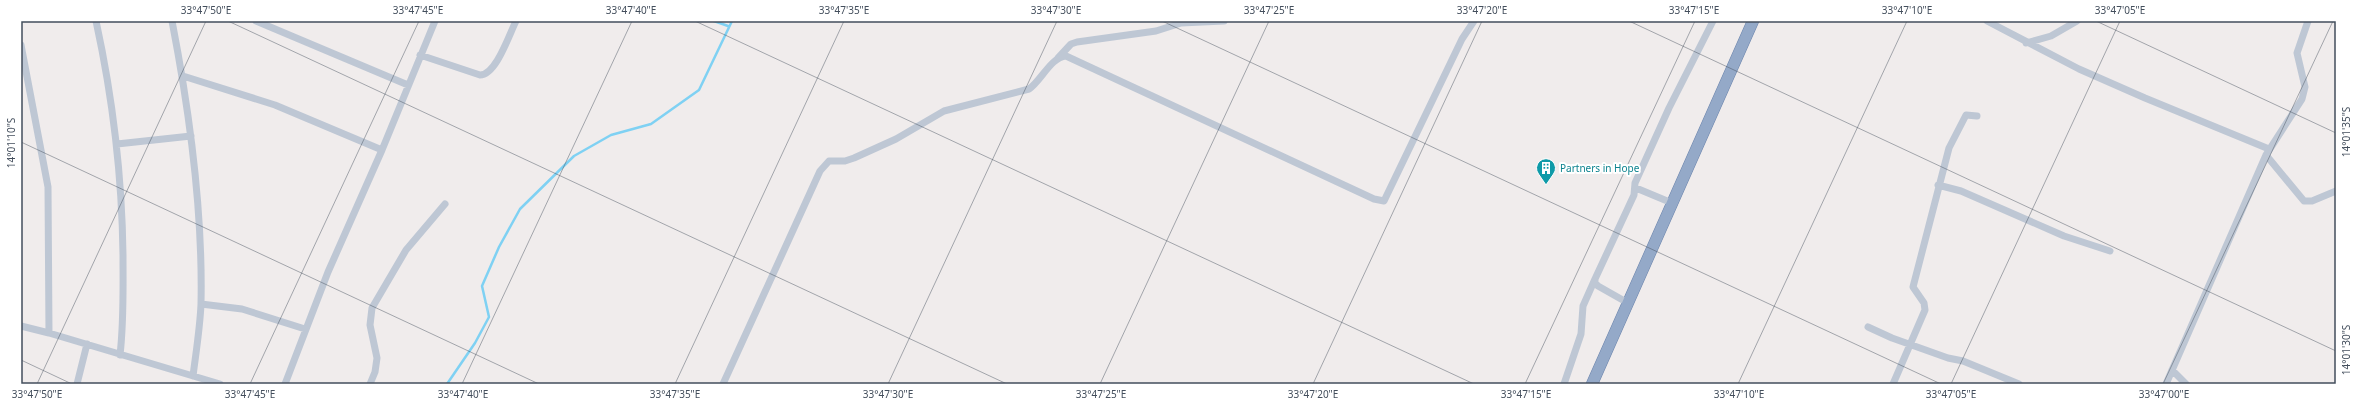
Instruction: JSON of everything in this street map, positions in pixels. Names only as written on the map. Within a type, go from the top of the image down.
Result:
[{"type":"highway","points":[[1592,381],[1753,21]]},
{"type":"street","points":[[96,21],[108,76],[122,198],[124,322],[120,355]]},
{"type":"street","points":[[172,21],[183,76],[192,136],[200,229],[201,304],[193,376]]},
{"type":"street","points":[[256,21],[408,84]]},
{"type":"street","points":[[284,384],[328,272],[382,150],[435,21]]},
{"type":"street","points":[[420,55],[480,75],[485,75],[493,69],[516,21]]},
{"type":"street","points":[[724,384],[824,165],[829,161],[845,161],[854,158],[896,139],[944,112],[1029,89],[1038,82],[1071,44],[1156,31],[1181,24],[1224,21]]},
{"type":"street","points":[[1058,58],[1066,56],[1380,202],[1384,201],[1387,196],[1462,39],[1474,21]]},
{"type":"street","points":[[1564,384],[1581,334],[1583,306],[1636,188],[1635,183],[1669,108],[1713,21]]},
{"type":"street","points":[[2026,43],[2051,36],[2077,21]]},
{"type":"street","points":[[2166,384],[2268,152],[2303,96],[2305,87],[2297,53],[2308,21]]},
{"type":"street","points":[[1989,22],[2026,43],[2145,98],[2268,152],[2304,201],[2312,200],[2336,191]]},
{"type":"street","points":[[21,44],[48,186],[50,333]]},
{"type":"street","points":[[183,76],[275,105],[382,150]]},
{"type":"street","points":[[1893,384],[1925,310],[1924,304],[1913,287],[1938,185],[1949,148],[1966,115],[1977,116]]},
{"type":"street","points":[[117,144],[192,136]]},
{"type":"street","points":[[1938,185],[1961,191],[2064,236],[2110,251]]},
{"type":"street","points":[[1636,188],[1672,203]]},
{"type":"street","points":[[370,384],[375,372],[377,358],[370,325],[372,308],[406,250],[445,204]]},
{"type":"street","points":[[1595,279],[1595,284],[1628,303]]},
{"type":"street","points":[[201,304],[242,309],[305,329]]},
{"type":"street","points":[[21,326],[50,333],[220,384]]},
{"type":"street","points":[[1868,327],[1911,345],[1963,361],[2020,384]]},
{"type":"street","points":[[77,384],[87,344]]},
{"type":"street","points":[[2172,370],[2186,384]]},
{"type":"waterway","points":[[714,21],[728,26]]},
{"type":"waterway","points":[[447,384],[475,343],[489,317],[482,286],[499,247],[520,209],[574,156],[611,135],[651,124],[699,90],[732,21]]},
{"type":"place","name":"Partners in Hope","points":[[1546,185]]}]
